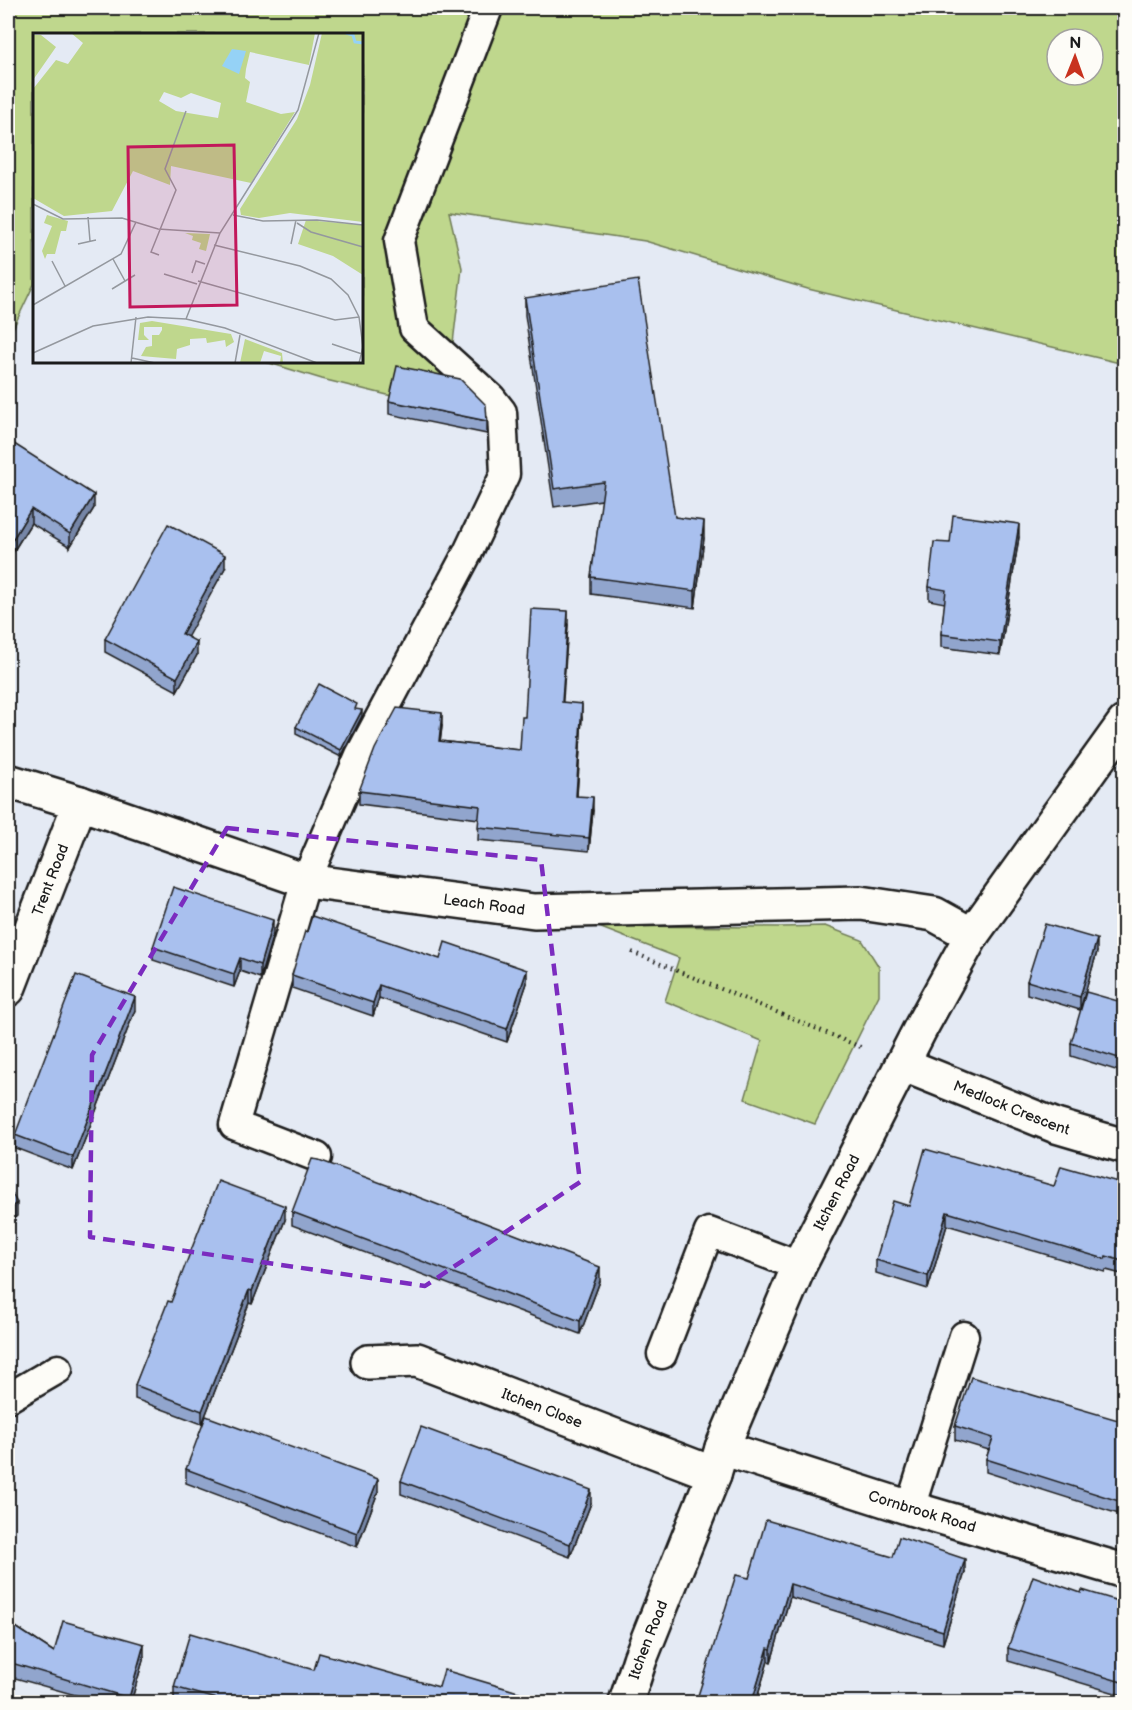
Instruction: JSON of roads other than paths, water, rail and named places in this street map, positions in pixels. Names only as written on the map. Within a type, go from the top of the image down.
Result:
[{"type":"street","name":"Itchen Road","points":[[626,1702],[640,1659],[718,1461],[799,1266],[902,1064],[972,934],[1115,754],[1125,723]]},
{"type":"street","name":"Leach Road","points":[[8,781],[80,803],[306,881],[534,911],[861,903],[934,914],[972,934]]},
{"type":"street","name":"Trent Road","points":[[8,989],[80,803]]},
{"type":"street","name":"Medlock Crescent","points":[[902,1064],[1056,1126],[1125,1146]]},
{"type":"street","name":"Itchen Close","points":[[368,1362],[417,1360],[718,1461]]},
{"type":"street","name":"Cornbrook Road","points":[[718,1461],[910,1508],[1125,1571]]},
{"type":"lane","points":[[317,1157],[234,1125],[306,881],[360,755],[468,552],[505,474],[502,412],[491,398],[414,328],[399,241],[488,8]]},
{"type":"lane","points":[[662,1354],[709,1232],[799,1266]]},
{"type":"lane","points":[[910,1508],[964,1336]]},
{"type":"lane","points":[[8,1398],[58,1369]]}]
